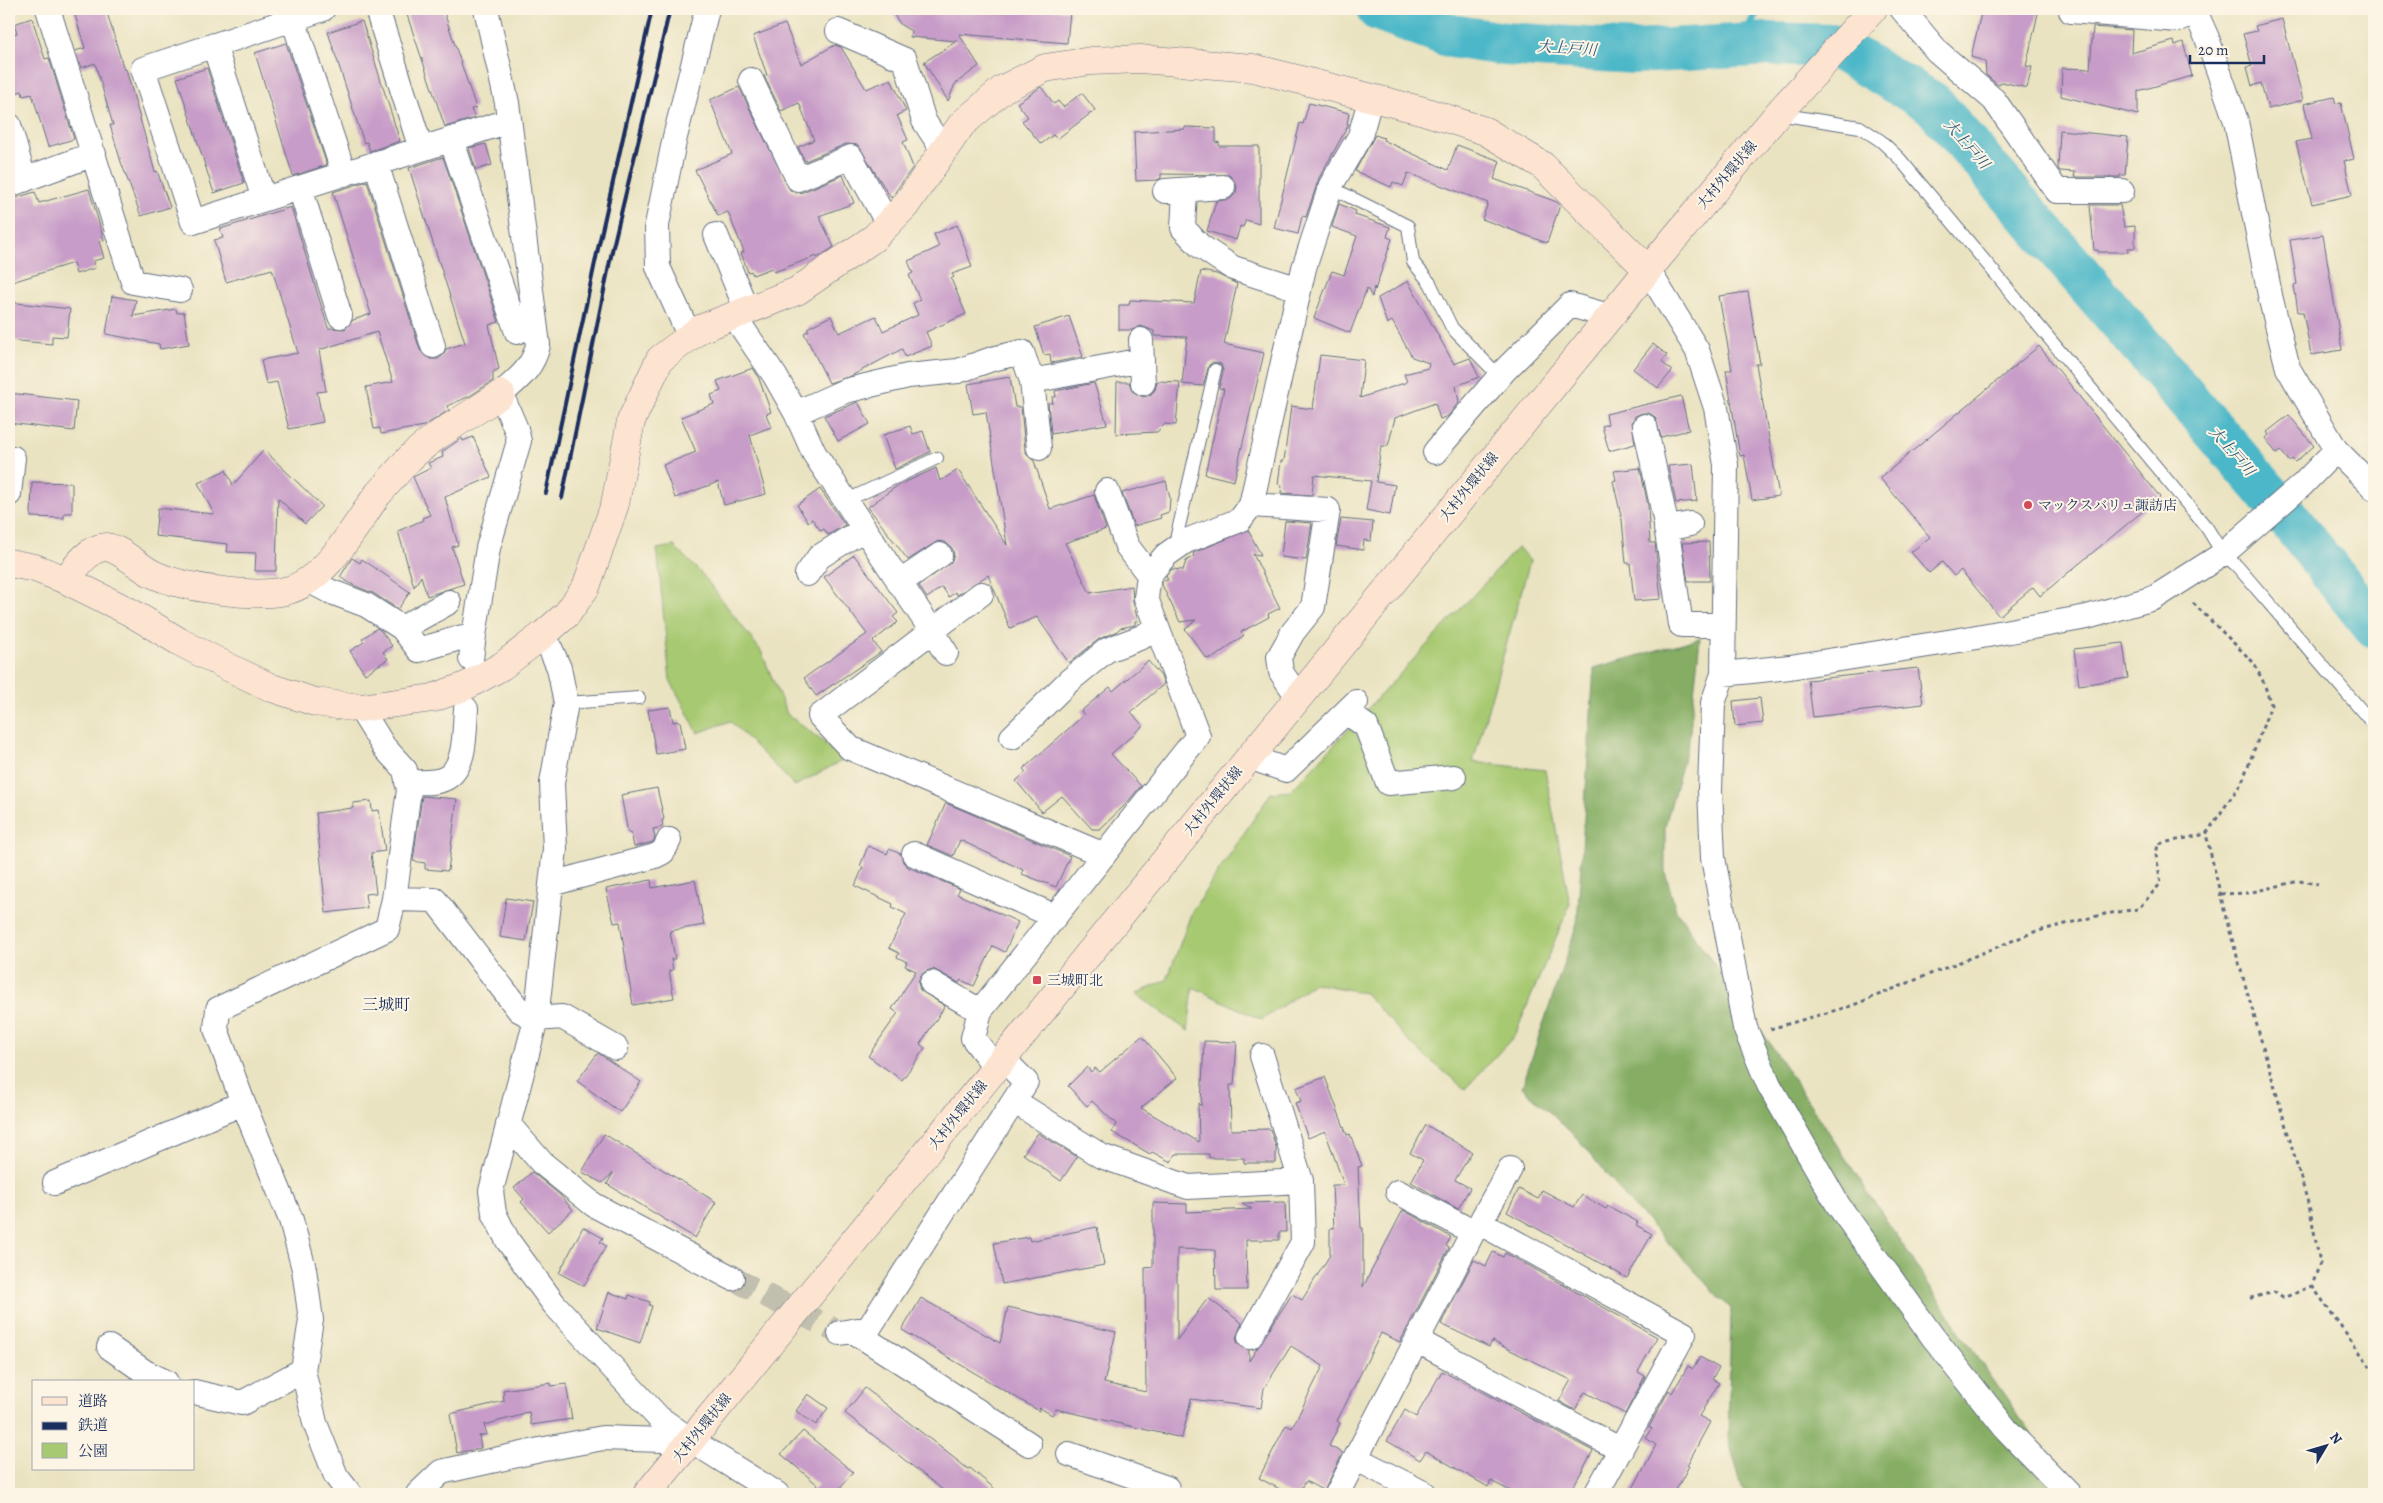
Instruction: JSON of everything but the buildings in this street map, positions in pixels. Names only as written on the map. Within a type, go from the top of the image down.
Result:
[{"type":"street","points":[[48,9],[133,282],[180,290]]},
{"type":"street","points":[[324,9],[143,69],[193,222],[509,121]]},
{"type":"street","points":[[377,9],[421,149]]},
{"type":"street","points":[[486,9],[509,121],[517,332]]},
{"type":"street","points":[[690,337],[658,267],[657,226],[675,137],[707,9]]},
{"type":"street","name":"大村外環状線","points":[[647,1494],[1610,316],[1780,111],[1873,9]]},
{"type":"street","points":[[1902,9],[1937,51],[1994,100],[2057,191],[2122,190]]},
{"type":"street","points":[[2071,12],[2178,20],[2195,11],[2207,38],[2236,121],[2271,300],[2288,368],[2336,450],[2374,488]]},
{"type":"street","points":[[292,19],[344,174]]},
{"type":"street","points":[[838,31],[905,60],[924,121],[943,150]]},
{"type":"street","points":[[214,46],[264,200]]},
{"type":"street","points":[[9,563],[35,568],[66,580],[130,612],[180,642],[272,688],[316,702],[360,708],[433,698],[466,686],[502,666],[567,614],[586,586],[615,504],[631,421],[660,359],[700,329],[797,291],[874,238],[906,206],[962,124],[1003,89],[1045,68],[1091,61],[1140,59],[1253,68],[1424,111],[1486,131],[1542,165],[1648,270],[1697,350],[1716,408],[1726,466],[1723,674],[1713,703],[1710,790],[1713,858],[1729,948],[1748,1035],[1769,1085],[1838,1205],[1933,1337],[2006,1429],[2069,1494]]},
{"type":"street","points":[[751,80],[798,179],[851,157],[888,224]]},
{"type":"street","points":[[1029,1444],[847,1332],[868,1328],[1026,1082],[1000,1063],[973,1038],[980,1011],[1198,736],[1146,598],[1149,575],[1166,555],[1186,541],[1240,520],[1251,505],[1304,268],[1330,187],[1360,136],[1371,98]]},
{"type":"street","points":[[9,125],[16,182],[94,154]]},
{"type":"street","points":[[66,580],[77,565],[96,549],[107,547],[154,575],[196,587],[268,594],[287,591],[308,580],[332,558],[378,494],[410,458],[501,394],[526,372],[535,358],[538,345],[517,332],[451,139]]},
{"type":"street","points":[[376,164],[433,346]]},
{"type":"street","points":[[1223,187],[1175,191],[1183,228],[1200,246],[1233,268],[1299,289]]},
{"type":"street","points":[[300,188],[340,316]]},
{"type":"street","points":[[716,235],[741,313],[796,413],[814,453],[946,653]]},
{"type":"street","points":[[1435,452],[1499,376],[1570,305],[1610,316]]},
{"type":"street","points":[[796,413],[845,391],[908,376],[958,371],[992,359],[1022,352],[1032,381],[1039,448]]},
{"type":"street","points":[[1032,381],[1142,361]]},
{"type":"street","points":[[308,580],[329,591],[366,605],[402,628],[419,650],[463,637],[472,651],[488,548],[519,441],[501,394]]},
{"type":"street","points":[[1645,426],[1666,530],[1681,625],[1723,625]]},
{"type":"street","points":[[1723,674],[1790,667],[2087,617],[2154,598],[2223,554],[2302,485],[2336,450]]},
{"type":"street","points":[[9,494],[13,458]]},
{"type":"street","points":[[1106,491],[1126,546],[1149,575]]},
{"type":"street","points":[[1251,505],[1328,510],[1314,607],[1293,632],[1278,657],[1281,672],[1298,697]]},
{"type":"street","points":[[1666,530],[1690,524]]},
{"type":"street","points":[[807,574],[819,557],[864,529]]},
{"type":"street","points":[[899,583],[940,555]]},
{"type":"street","points":[[981,594],[820,716],[850,748],[1104,855]]},
{"type":"street","points":[[402,628],[449,602]]},
{"type":"street","points":[[1012,737],[1070,680],[1107,650],[1142,637],[1156,628]]},
{"type":"street","points":[[544,634],[559,668],[566,704],[552,783],[556,849],[536,1019],[491,1191],[494,1213],[508,1241],[554,1304],[658,1417],[692,1441],[777,1494]]},
{"type":"street","points":[[1249,757],[1286,770],[1351,707],[1366,726],[1388,783],[1454,777]]},
{"type":"street","points":[[350,1494],[336,1476],[315,1423],[303,1370],[311,1320],[304,1268],[291,1220],[243,1103],[216,1029],[218,1009],[387,929],[394,899],[410,790],[405,770],[384,747],[360,708]]},
{"type":"street","points":[[408,782],[433,782],[446,778],[454,770],[462,754],[466,709]]},
{"type":"street","points":[[551,884],[655,856],[663,852],[669,840]]},
{"type":"street","points":[[914,854],[1054,916]]},
{"type":"street","points":[[394,899],[435,900],[519,1010],[536,1019],[562,1016],[616,1048]]},
{"type":"street","points":[[932,983],[980,1011]]},
{"type":"street","points":[[1250,1337],[1303,1242],[1301,1181],[1262,1056]]},
{"type":"street","points":[[1014,1101],[1101,1156],[1188,1187],[1301,1181]]},
{"type":"street","points":[[55,1182],[243,1103]]},
{"type":"street","points":[[508,1124],[542,1164],[594,1205],[732,1278]]},
{"type":"street","points":[[1337,1494],[1477,1228],[1510,1170]]},
{"type":"street","points":[[1398,1192],[1477,1228],[1684,1334],[1596,1494]]},
{"type":"street","points":[[1418,1340],[1621,1450]]},
{"type":"street","points":[[109,1347],[145,1372],[162,1380]]},
{"type":"street","points":[[195,1392],[242,1403],[303,1370]]},
{"type":"street","points":[[418,1494],[441,1472],[540,1450],[603,1438],[692,1441]]},
{"type":"street","points":[[1069,1454],[1168,1488],[1167,1494]]},
{"type":"street","points":[[1357,1459],[1425,1494]]},
{"type":"lane","points":[[1780,111],[1860,127],[1899,158],[2207,528],[2223,554],[2237,566],[2374,725]]},
{"type":"lane","points":[[1330,187],[1408,226],[1414,262],[1430,283],[1452,328],[1499,376]]},
{"type":"lane","points":[[1173,550],[1215,370]]},
{"type":"lane","points":[[845,501],[938,458]]},
{"type":"lane","points":[[566,704],[640,698]]},
{"type":"path","points":[[1748,1035],[1851,1006],[2034,932],[2104,914],[2138,909],[2161,883],[2156,855],[2158,844],[2206,834],[2242,782],[2271,705],[2264,683],[2253,662],[2175,584]]},
{"type":"path","points":[[2206,834],[2221,894],[2310,1210],[2320,1263],[2312,1286],[2283,1298],[2274,1292],[2247,1299]]},
{"type":"path","points":[[2221,894],[2248,893],[2299,881],[2318,884]]},
{"type":"path","points":[[2312,1286],[2374,1372]]},
{"type":"green space","points":[[674,546],[702,574],[761,651],[787,714],[845,759],[795,786],[730,721],[698,733],[670,680],[657,549]]},
{"type":"green space","points":[[1518,547],[1530,561],[1473,762],[1545,770],[1570,904],[1515,1035],[1465,1089],[1412,1045],[1365,993],[1314,983],[1262,1020],[1193,987],[1188,1031],[1136,994],[1167,980],[1192,911],[1271,793],[1291,791]]},
{"type":"green space","points":[[1700,638],[1689,740],[1665,826],[1665,872],[1676,910],[1769,1042],[1966,1341],[2073,1494],[1744,1494],[1728,1438],[1731,1309],[1630,1203],[1577,1138],[1522,1087],[1577,924],[1594,668]]},
{"type":"waterway","name":"大上戸川","points":[[1378,9],[1451,36],[1504,44],[1635,52],[1769,44],[1834,46],[1932,103],[2268,493],[2374,626]]},
{"type":"waterway","points":[[1740,46],[1758,9]]},
{"type":"tunnel","points":[[732,1278],[840,1333]]},
{"type":"railway","points":[[546,493],[652,9]]},
{"type":"railway","points":[[562,498],[612,251],[670,9]]},
{"type":"place","name":"マックスバリュ諏訪店","points":[[2028,505]]},
{"type":"place","name":"三城町北","points":[[1037,980]]},
{"type":"district","name":"三城町","points":[[386,1005]]}]
